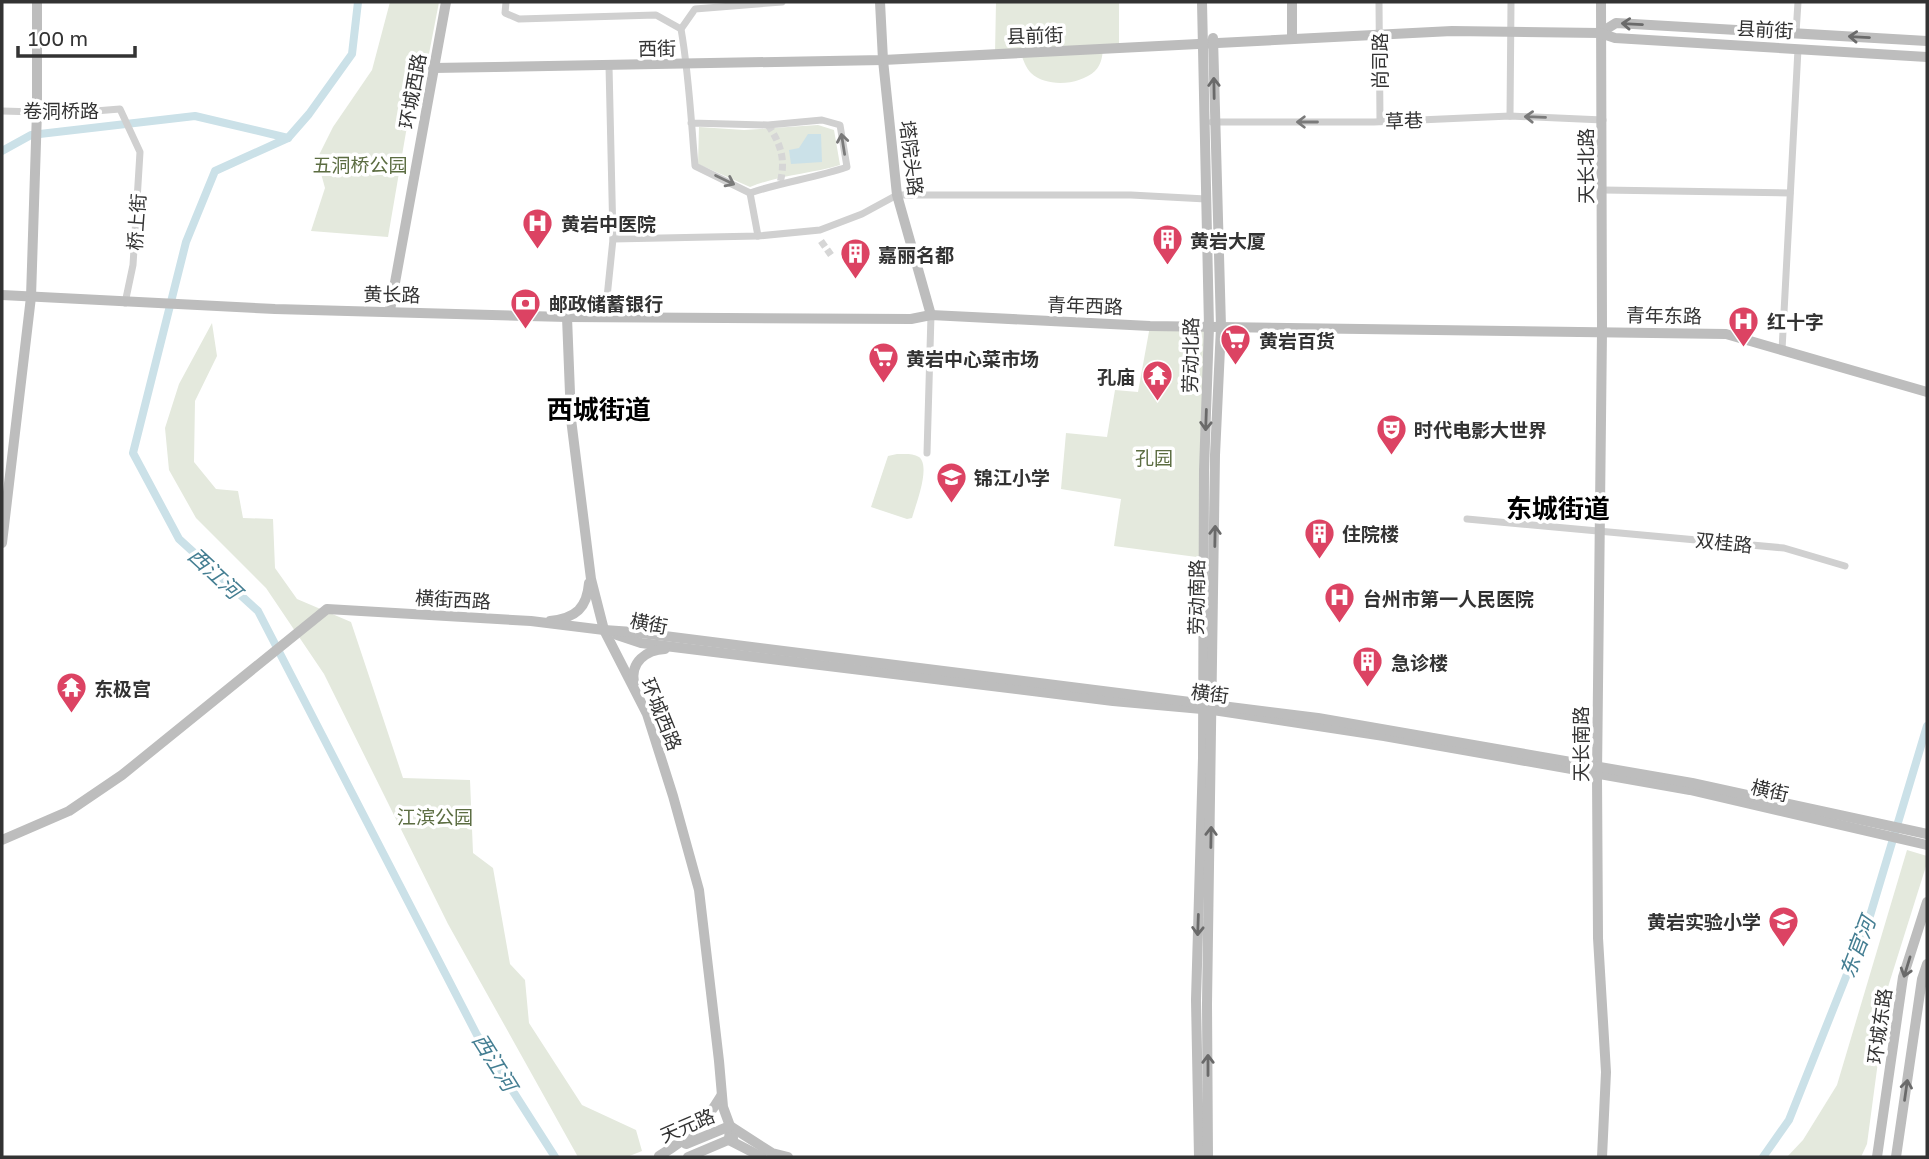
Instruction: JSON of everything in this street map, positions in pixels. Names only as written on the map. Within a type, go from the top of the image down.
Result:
[{"type":"street","points":[[2,543],[31,297],[37,111],[37,2]]},
{"type":"street","name":"环城西路","points":[[390,310],[446,2]]},
{"type":"street","points":[[506,2],[505,13],[519,19],[656,15],[681,29]]},
{"type":"street","points":[[691,123],[768,125],[821,120],[840,125],[847,167],[750,192],[695,166],[691,123],[687,64],[681,29],[695,9],[782,2]]},
{"type":"street","name":"塔院头路","points":[[880,2],[883,60],[897,195],[930,315]]},
{"type":"street","name":"劳动北路","points":[[1202,2],[1208,42],[1210,123],[1206,199],[1209,327],[1204,470],[1208,706]]},
{"type":"street","points":[[1292,2],[1292,37]]},
{"type":"street","name":"尚司路","points":[[1379,2],[1380,121]]},
{"type":"street","points":[[1510,116],[1511,2]]},
{"type":"street","name":"天长北路","points":[[1601,2],[1602,331]]},
{"type":"street","points":[[1797,33],[1798,2]]},
{"type":"street","name":"县前街","points":[[1600,33],[1616,23],[1927,41]]},
{"type":"street","name":"县前街","points":[[883,60],[1189,46],[1208,42],[1292,37],[1304,39],[1452,31],[1600,33],[1615,38],[1927,57]]},
{"type":"street","points":[[1782,350],[1798,49]]},
{"type":"street","name":"西街","points":[[433,68],[883,60]]},
{"type":"street","points":[[605,317],[613,239],[609,66]]},
{"type":"street","name":"卷洞桥路","points":[[2,111],[70,113],[120,109]]},
{"type":"street","name":"桥上街","points":[[120,109],[140,152],[133,265],[125,303]]},
{"type":"street","name":"草巷","points":[[1210,123],[1510,116],[1603,120]]},
{"type":"street","name":"劳动南路","points":[[1199,1157],[1196,1000],[1221,327],[1210,123]]},
{"type":"street","points":[[1603,190],[1790,193]]},
{"type":"street","points":[[750,192],[758,236]]},
{"type":"street","points":[[613,239],[758,236],[820,230],[862,214],[897,195],[1131,195],[1206,199]]},
{"type":"street","points":[[820,230],[821,242]]},
{"type":"street","points":[[2,295],[125,303]]},
{"type":"street","name":"黄长路","points":[[125,303],[567,317]]},
{"type":"street","points":[[927,453],[930,315]]},
{"type":"street","name":"青年西路","points":[[567,317],[911,319],[930,315],[1064,323],[1209,327],[1602,331]]},
{"type":"street","name":"环城西路","points":[[567,317],[571,419],[589,568],[604,630],[647,714],[699,890],[721,1096],[730,1125]]},
{"type":"street","name":"青年东路","points":[[1602,331],[1726,334],[1927,392]]},
{"type":"street","name":"天长南路","points":[[1602,331],[1597,770],[1598,938],[1606,1072],[1602,1157]]},
{"type":"street","name":"双桂路","points":[[1467,519],[1784,548],[1845,565]]},
{"type":"street","points":[[539,622],[577,613],[587,598],[589,568]]},
{"type":"street","name":"横街西路","points":[[2,840],[69,811],[122,775],[327,609],[539,622],[604,630]]},
{"type":"street","name":"横街","points":[[604,630],[918,673]]},
{"type":"street","name":"横街","points":[[604,630],[641,643],[1208,706],[1597,770],[1880,828],[1913,830],[1927,834]]},
{"type":"street","points":[[636,694],[632,674],[638,659],[655,649],[685,648]]},
{"type":"street","name":"劳动南路","points":[[1208,706],[1208,1157]]},
{"type":"street","name":"横街","points":[[1880,828],[1907,840],[1927,845]]},
{"type":"street","name":"环城东路","points":[[1877,1157],[1903,977],[1927,902]]},
{"type":"street","name":"环城东路","points":[[1896,1157],[1922,979],[1927,964]]},
{"type":"street","points":[[658,1157],[687,1138],[709,1116],[721,1096]]},
{"type":"street","points":[[730,1125],[772,1153],[788,1157]]},
{"type":"street","points":[[730,1125],[729,1140],[762,1157]]},
{"type":"street","name":"天元路","points":[[658,1157],[730,1125]]},
{"type":"street","name":"天元路","points":[[688,1157],[743,1134]]},
{"type":"green space","name":"五洞桥公园","points":[[390,2],[439,2],[428,59],[406,132],[388,237],[311,231],[325,188],[317,159],[333,127],[372,70]]},
{"type":"green space","points":[[996,2],[1119,2],[1119,49],[1103,50],[1097,69],[1081,79],[1054,83],[1038,78],[1029,71],[1021,53],[995,54]]},
{"type":"green space","points":[[818,125],[834,130],[840,165],[750,187],[698,164],[699,127],[744,130]]},
{"type":"green space","name":"江滨公园","points":[[212,323],[217,356],[195,401],[194,462],[216,489],[238,491],[243,518],[273,519],[275,568],[297,599],[351,622],[403,778],[470,780],[473,853],[493,868],[510,964],[525,980],[529,1023],[582,1105],[636,1130],[642,1151],[627,1157],[578,1157],[448,924],[324,674],[266,588],[196,518],[169,470],[165,428],[179,384]]},
{"type":"green space","name":"孔园","points":[[1150,326],[1209,327],[1204,558],[1114,546],[1121,499],[1061,489],[1066,433],[1107,437],[1115,390],[1138,392]]},
{"type":"green space","points":[[897,454],[919,457],[924,468],[922,486],[912,518],[907,519],[871,507],[888,456]]},
{"type":"green space","points":[[1907,850],[1927,856],[1927,863],[1888,987],[1867,1144],[1861,1157],[1787,1157],[1803,1140],[1837,1085]]},
{"type":"water","points":[[808,134],[821,134],[822,162],[791,164],[789,150],[799,148]]},
{"type":"waterway","name":"西江河","points":[[358,2],[352,54],[309,114],[288,138],[215,171],[186,242],[133,453],[179,539],[258,611],[477,1035],[555,1157]]},
{"type":"waterway","points":[[2,151],[31,135],[195,116],[288,138]]},
{"type":"waterway","name":"东官河","points":[[1763,1157],[1789,1120],[1869,919],[1927,726]]},
{"type":"tunnel","points":[[768,125],[781,153],[780,183]]},
{"type":"tunnel","points":[[821,241],[831,255]]},
{"type":"place","name":"黄岩中医院","points":[[538,250]]},
{"type":"place","name":"黄岩大厦","points":[[1167,267]]},
{"type":"place","name":"嘉丽名都","points":[[855,281]]},
{"type":"place","name":"邮政储蓄银行","points":[[526,330]]},
{"type":"place","name":"红十字","points":[[1744,348]]},
{"type":"place","name":"黄岩百货","points":[[1236,367]]},
{"type":"place","name":"黄岩中心菜市场","points":[[883,385]]},
{"type":"place","name":"孔庙","points":[[1158,403]]},
{"type":"place","name":"时代电影大世界","points":[[1391,456]]},
{"type":"place","name":"锦江小学","points":[[951,504]]},
{"type":"place","name":"住院楼","points":[[1319,560]]},
{"type":"place","name":"台州市第一人民医院","points":[[1340,625]]},
{"type":"place","name":"急诊楼","points":[[1368,689]]},
{"type":"place","name":"东极宫","points":[[71,715]]},
{"type":"place","name":"黄岩实验小学","points":[[1784,948]]},
{"type":"district","name":"西城街道","points":[[599,409]]},
{"type":"district","name":"东城街道","points":[[1558,508]]}]
